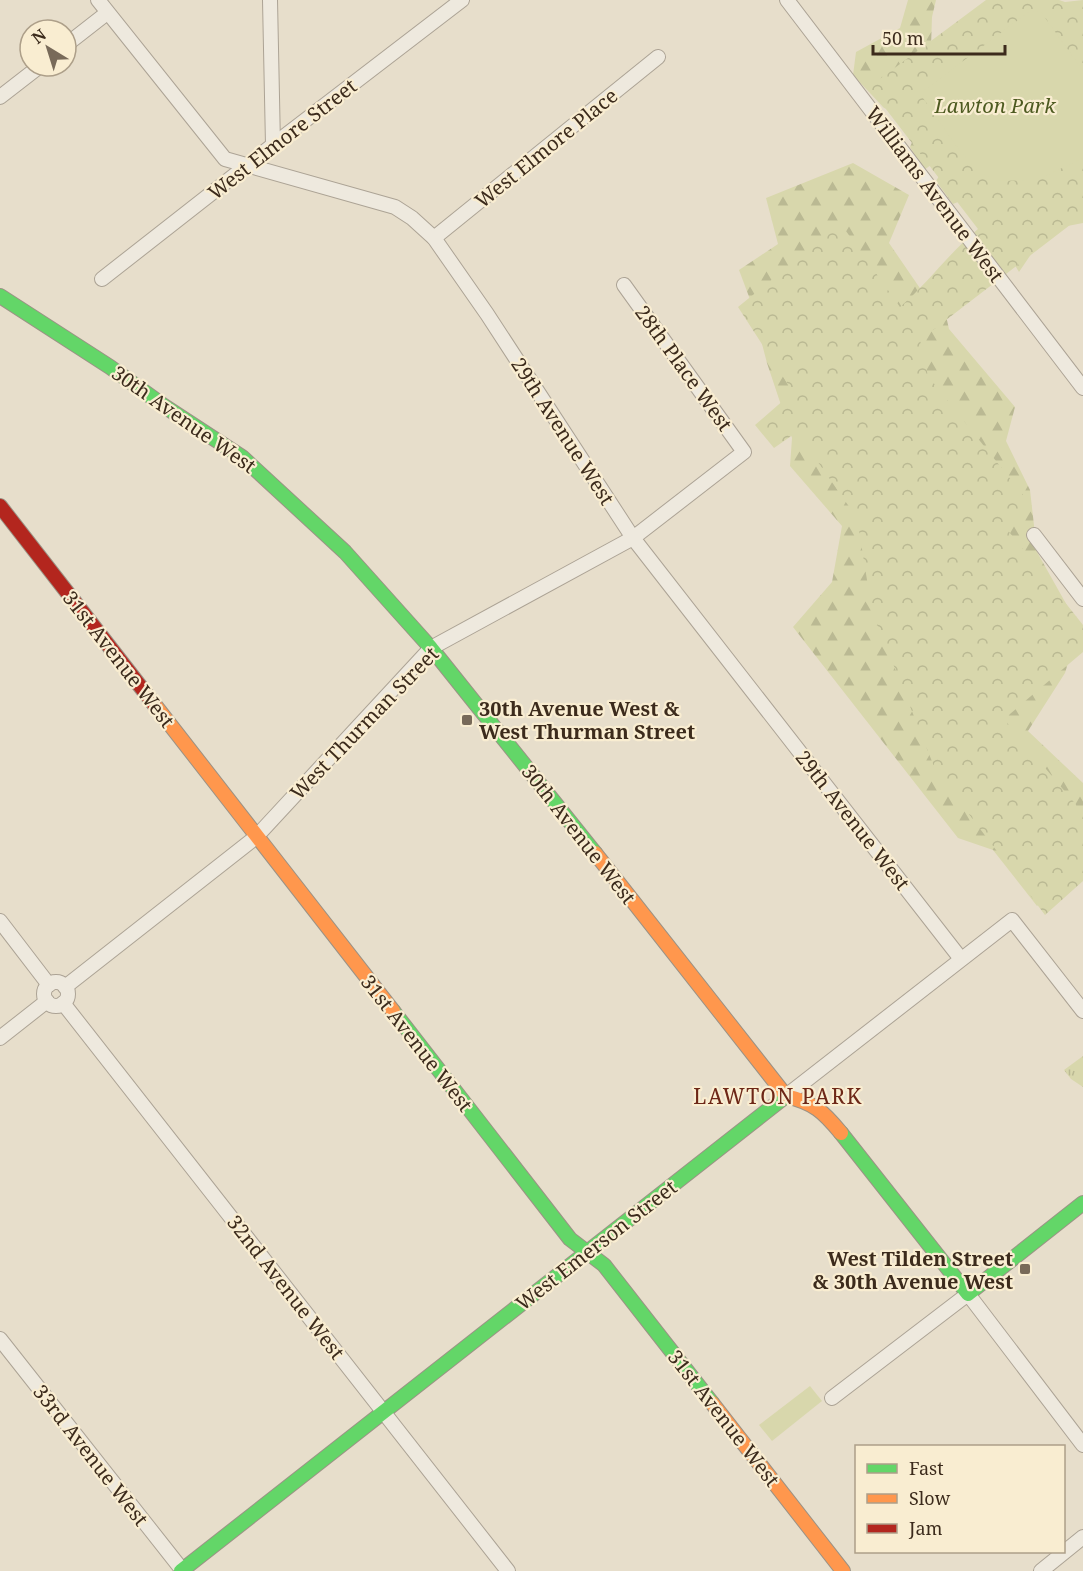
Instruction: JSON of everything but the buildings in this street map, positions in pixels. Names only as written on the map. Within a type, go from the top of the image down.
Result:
[{"type":"street","name":"29th Avenue West","points":[[98,0],[225,159],[394,207],[412,218],[434,238],[487,314],[633,538],[961,960]]},
{"type":"street","points":[[270,0],[273,145]]},
{"type":"street","name":"West Elmore Street","points":[[102,279],[462,0]]},
{"type":"street","name":"Williams Avenue West","points":[[787,0],[1083,388]]},
{"type":"street","points":[[78,36],[107,13]]},
{"type":"street","name":"West Elmore Place","points":[[434,238],[658,57]]},
{"type":"street","points":[[0,97],[25,78]]},
{"type":"street","name":"28th Place West","points":[[624,285],[744,452]]},
{"type":"street","name":"30th Avenue West","points":[[0,296],[110,367],[164,406],[242,457],[345,552],[431,648],[786,1096]]},
{"type":"street","name":"West Thurman Street","points":[[65,987],[256,837],[431,648],[633,538],[744,452]]},
{"type":"street","name":"31st Avenue West","points":[[0,506],[570,1239],[604,1265],[843,1571]]},
{"type":"street","points":[[1034,535],[1083,599]]},
{"type":"street","name":"West Emerson Street","points":[[182,1571],[382,1411],[1012,920],[1083,1011]]},
{"type":"street","points":[[0,921],[49,985]]},
{"type":"street","points":[[59,983],[65,987],[68,995],[63,1003],[55,1006],[47,1001],[44,993],[49,985],[59,983]]},
{"type":"street","points":[[0,1038],[47,1001]]},
{"type":"street","name":"32nd Avenue West","points":[[63,1003],[508,1571]]},
{"type":"street","points":[[786,1096],[806,1101],[824,1112],[968,1294],[1083,1445]]},
{"type":"street","points":[[832,1398],[1083,1203]]},
{"type":"street","name":"33rd Avenue West","points":[[0,1339],[182,1571]]},
{"type":"street","points":[[1065,1552],[1083,1538]]},
{"type":"street","points":[[1041,1571],[1064,1553]]},
{"type":"green space","points":[[908,0],[936,0],[932,17],[930,76],[1083,158],[1083,223],[1052,229],[1044,235],[1019,272],[973,196],[953,204],[936,181],[947,163],[942,157],[924,170],[910,147],[918,128],[911,116],[884,108],[853,75],[856,52],[900,28]]},
{"type":"green space","name":"Lawton Park","points":[[986,0],[1059,0],[1065,2],[1083,0],[1083,215],[920,340],[928,376],[1032,506],[1006,528],[1083,625],[1083,652],[1004,719],[1083,813],[1083,881],[1045,915],[935,769],[872,611],[857,518],[797,432],[774,448],[755,425],[793,392],[738,307],[841,224],[900,307],[978,229],[869,87]]},
{"type":"green space","points":[[1030,11],[1041,12],[1083,71],[1083,158],[1037,180],[996,181],[977,170],[960,151],[923,98],[923,91]]},
{"type":"green space","name":"Lawton Park","points":[[853,163],[909,195],[889,243],[926,297],[944,307],[949,329],[1015,407],[1006,441],[1030,490],[1037,552],[1069,609],[1077,633],[1065,673],[1028,731],[1083,783],[1083,863],[1037,906],[993,850],[958,838],[793,627],[832,582],[842,526],[790,466],[792,438],[767,363],[751,302],[739,270],[778,244],[766,198]]},
{"type":"green space","points":[[1083,1056],[1083,1087],[1071,1079],[1064,1070]]},
{"type":"green space","points":[[810,1386],[822,1401],[772,1441],[759,1425]]},
{"type":"traffic: fast","points":[[0,296],[110,367],[164,406],[242,457],[345,552],[431,648],[595,853]]},
{"type":"traffic: fast","points":[[393,1011],[570,1239],[604,1265],[712,1403]]},
{"type":"traffic: fast","points":[[181,1571],[786,1096]]},
{"type":"traffic: fast","points":[[841,1133],[968,1294],[1083,1203]]},
{"type":"traffic: slow","points":[[154,704],[393,1011]]},
{"type":"traffic: slow","points":[[595,853],[786,1096],[817,1109],[841,1133]]},
{"type":"traffic: slow","points":[[712,1403],[843,1571]]},
{"type":"traffic: jam","points":[[0,506],[154,704]]},
{"type":"place","name":"30th Avenue West & West Thurman Street","points":[[467,720]]},
{"type":"place","name":"West Tilden Street & 30th Avenue West","points":[[1025,1269]]},
{"type":"district","name":"LAWTON PARK","points":[[778,1096]]}]
